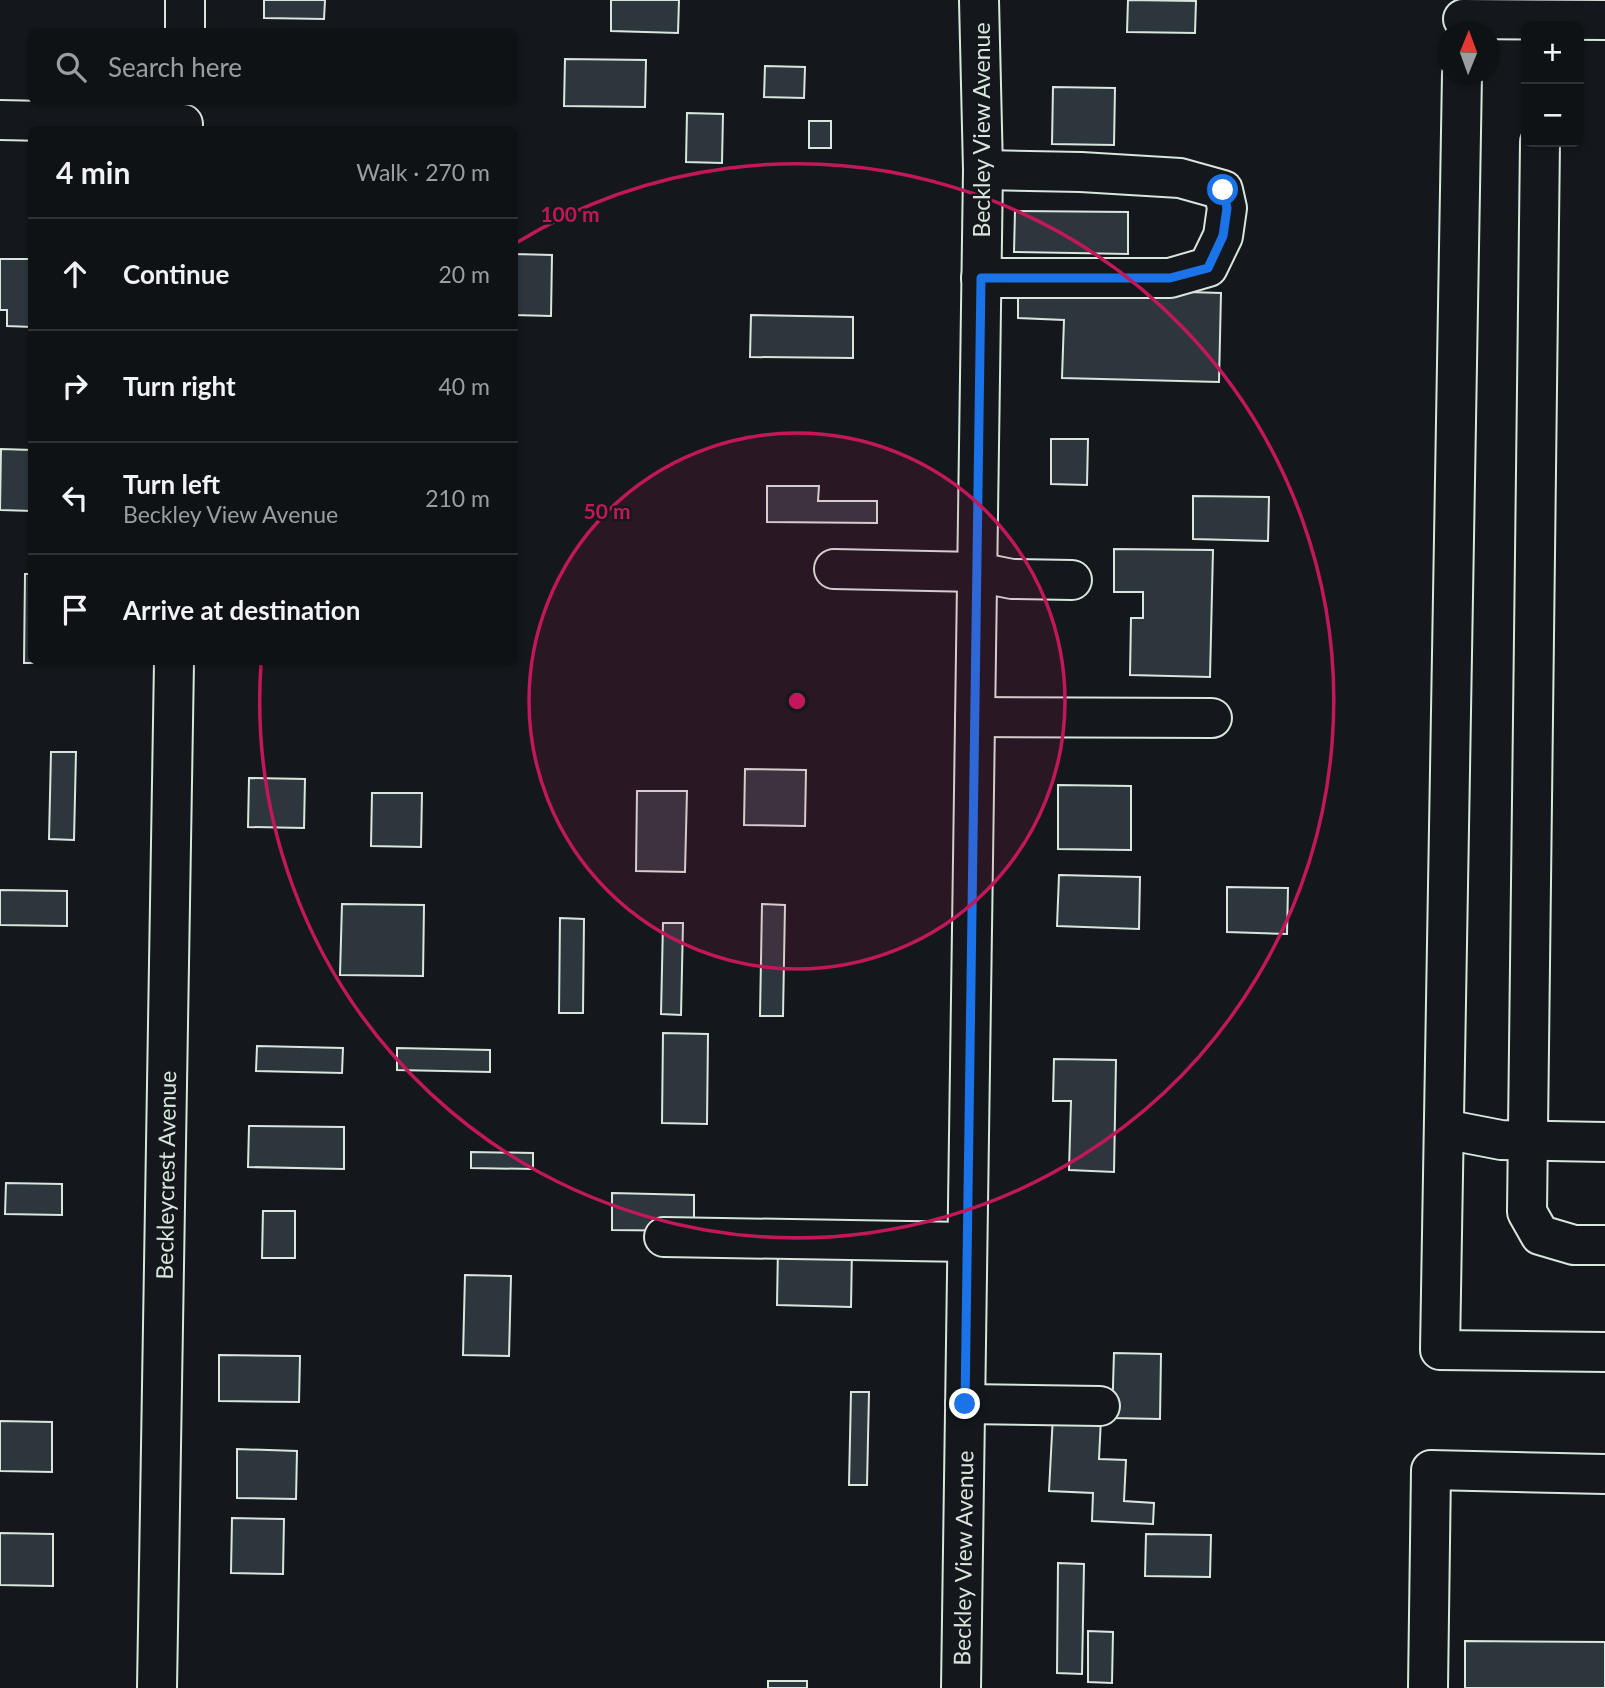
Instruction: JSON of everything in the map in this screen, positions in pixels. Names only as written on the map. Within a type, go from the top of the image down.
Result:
[{"type":"street","points":[[185,0],[185,28]]},
{"type":"street","name":"Beckley View Avenue","points":[[961,1688],[983,170],[979,0]]},
{"type":"street","points":[[1463,17],[1547,16],[1605,20]]},
{"type":"street","points":[[1462,84],[1440,1350],[1605,1352]]},
{"type":"street","points":[[0,120],[183,118]]},
{"type":"street","points":[[1540,147],[1527,1212],[1540,1235],[1574,1245],[1605,1245]]},
{"type":"street","points":[[981,278],[1170,278],[1208,268],[1223,236],[1227,208],[1223,190],[1180,178],[983,170]]},
{"type":"street","points":[[834,569],[977,572],[1012,579],[1072,580]]},
{"type":"street","name":"Beckleycrest Avenue","points":[[157,1688],[174,665]]},
{"type":"street","points":[[975,717],[1212,718]]},
{"type":"street","points":[[1444,1129],[1501,1140],[1605,1142]]},
{"type":"street","points":[[664,1237],[967,1242]]},
{"type":"street","points":[[965,1404],[1100,1406]]},
{"type":"street","points":[[1428,1688],[1431,1470],[1605,1474]]},
{"type":"building","points":[[264,0],[325,0],[324,19],[264,18]]},
{"type":"building","points":[[611,0],[679,0],[678,33],[611,31]]},
{"type":"building","points":[[1128,0],[1196,1],[1195,33],[1127,32]]},
{"type":"building","points":[[565,59],[646,60],[645,107],[564,106]]},
{"type":"building","points":[[765,66],[805,67],[804,98],[764,97]]},
{"type":"building","points":[[1053,87],[1115,88],[1114,145],[1052,144]]},
{"type":"building","points":[[687,113],[723,114],[722,163],[686,162]]},
{"type":"building","points":[[809,121],[831,121],[831,148],[809,148]]},
{"type":"building","points":[[1015,211],[1128,212],[1128,254],[1014,252]]},
{"type":"building","points":[[518,254],[552,255],[551,316],[518,315]]},
{"type":"building","points":[[0,259],[28,259],[28,327],[7,326],[7,310],[0,310]]},
{"type":"building","points":[[1018,287],[1221,293],[1219,382],[1062,378],[1064,320],[1018,318]]},
{"type":"building","points":[[751,315],[853,317],[853,358],[750,357]]},
{"type":"building","points":[[1051,439],[1088,439],[1087,485],[1051,484]]},
{"type":"building","points":[[1,449],[28,450],[28,511],[0,510]]},
{"type":"building","points":[[767,486],[819,486],[818,501],[877,501],[877,523],[767,522]]},
{"type":"building","points":[[1193,496],[1269,497],[1268,541],[1193,539]]},
{"type":"building","points":[[1114,549],[1213,550],[1210,677],[1130,675],[1131,618],[1143,618],[1143,592],[1114,592]]},
{"type":"building","points":[[25,574],[28,574],[28,663],[24,663]]},
{"type":"building","points":[[51,752],[76,752],[74,840],[49,839]]},
{"type":"building","points":[[745,769],[806,770],[805,826],[744,825]]},
{"type":"building","points":[[249,778],[305,779],[304,828],[248,827]]},
{"type":"building","points":[[1058,785],[1131,786],[1131,850],[1058,849]]},
{"type":"building","points":[[637,791],[687,791],[685,872],[636,871]]},
{"type":"building","points":[[372,793],[422,793],[421,847],[371,846]]},
{"type":"building","points":[[1059,875],[1140,877],[1139,929],[1057,926]]},
{"type":"building","points":[[1227,887],[1288,888],[1287,934],[1227,932]]},
{"type":"building","points":[[0,890],[67,891],[67,926],[0,925]]},
{"type":"building","points":[[342,904],[424,905],[423,976],[340,975]]},
{"type":"building","points":[[762,904],[785,905],[783,1016],[760,1016]]},
{"type":"building","points":[[560,918],[584,919],[583,1013],[559,1013]]},
{"type":"building","points":[[663,923],[683,923],[681,1015],[661,1014]]},
{"type":"building","points":[[663,1033],[708,1034],[707,1124],[662,1123]]},
{"type":"building","points":[[257,1046],[343,1048],[342,1073],[256,1071]]},
{"type":"building","points":[[397,1048],[490,1050],[490,1072],[397,1070]]},
{"type":"building","points":[[1054,1059],[1116,1060],[1114,1172],[1069,1170],[1071,1101],[1053,1101]]},
{"type":"building","points":[[249,1126],[344,1127],[344,1169],[248,1167]]},
{"type":"building","points":[[471,1152],[533,1153],[533,1169],[471,1168]]},
{"type":"building","points":[[6,1183],[62,1184],[62,1215],[5,1214]]},
{"type":"building","points":[[612,1193],[694,1195],[694,1231],[612,1230]]},
{"type":"building","points":[[263,1211],[295,1211],[295,1258],[262,1258]]},
{"type":"building","points":[[778,1247],[852,1249],[851,1307],[777,1305]]},
{"type":"building","points":[[465,1275],[511,1276],[509,1356],[463,1355]]},
{"type":"building","points":[[1114,1353],[1161,1354],[1160,1419],[1112,1418]]},
{"type":"building","points":[[219,1355],[300,1356],[299,1402],[219,1401]]},
{"type":"building","points":[[851,1392],[869,1392],[867,1485],[849,1485]]},
{"type":"building","points":[[1053,1415],[1101,1418],[1099,1459],[1126,1460],[1124,1501],[1154,1503],[1153,1524],[1092,1521],[1093,1493],[1049,1491]]},
{"type":"building","points":[[0,1421],[52,1422],[52,1472],[0,1471]]},
{"type":"building","points":[[237,1449],[297,1451],[296,1499],[237,1498]]},
{"type":"building","points":[[232,1518],[284,1519],[283,1574],[231,1573]]},
{"type":"building","points":[[0,1533],[53,1534],[53,1586],[0,1585]]},
{"type":"building","points":[[1146,1534],[1211,1535],[1210,1577],[1145,1576]]},
{"type":"building","points":[[1058,1563],[1084,1564],[1082,1674],[1057,1673]]},
{"type":"building","points":[[1088,1631],[1113,1632],[1112,1683],[1088,1682]]},
{"type":"building","points":[[1465,1641],[1605,1642],[1605,1688],[1465,1688]]},
{"type":"building","points":[[768,1681],[807,1681],[807,1688],[768,1688]]},
{"type":"route","points":[[965,1404],[981,278],[1170,278],[1208,268],[1223,236],[1227,208],[1223,190]]}]
